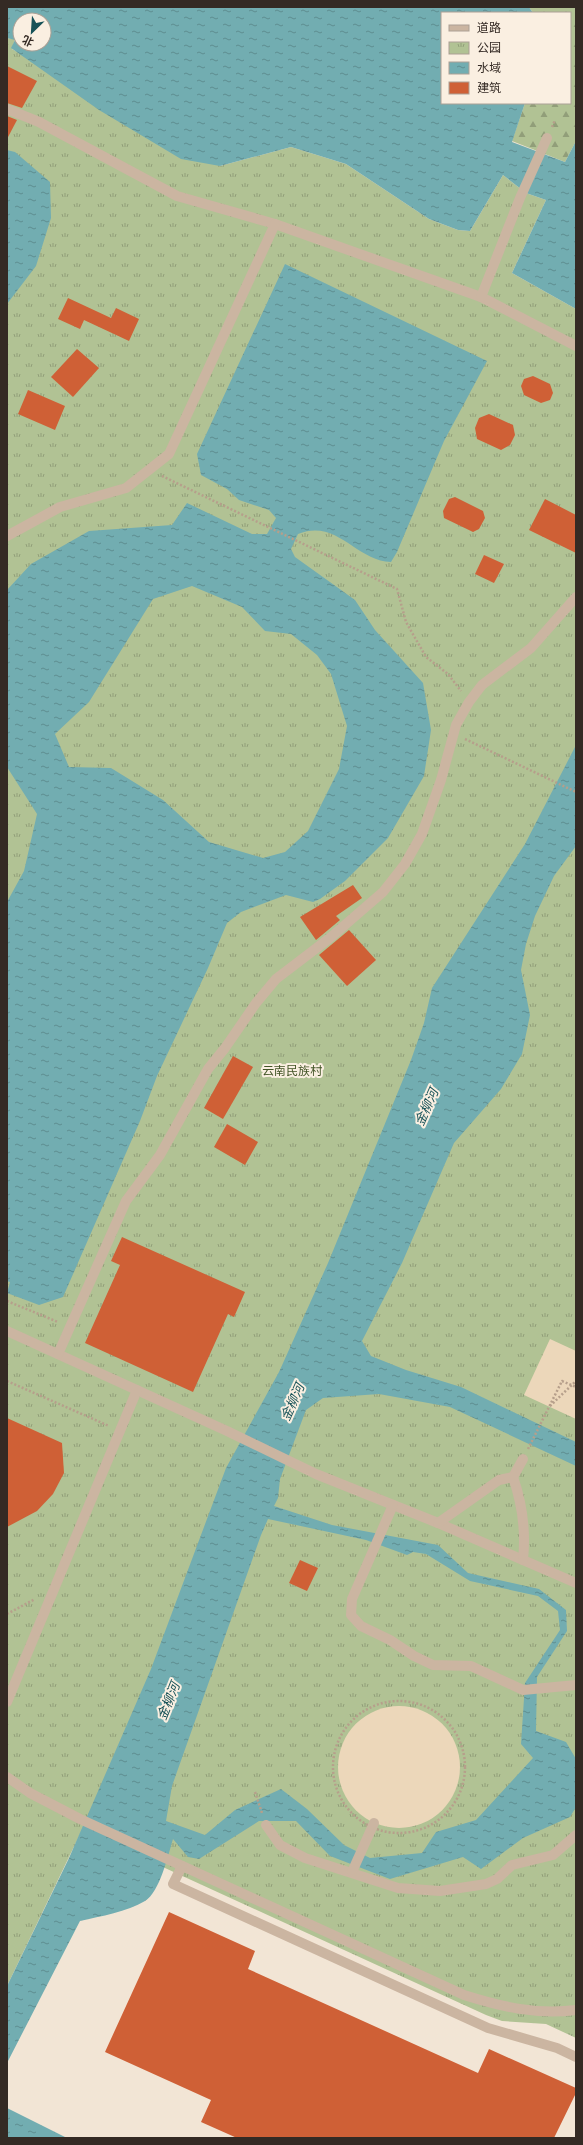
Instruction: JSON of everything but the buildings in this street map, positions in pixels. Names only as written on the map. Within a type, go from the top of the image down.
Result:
[{"type":"street","points":[[7,109],[38,122],[177,196],[275,224],[481,297],[576,346]]},
{"type":"street","points":[[481,297],[520,198],[547,138]]},
{"type":"street","points":[[7,536],[60,507],[126,488],[169,454],[275,224]]},
{"type":"street","points":[[58,1354],[126,1201],[160,1155],[208,1069],[276,979],[331,937],[382,892],[405,864],[422,834],[441,780],[456,725],[469,702],[482,685],[531,648],[576,597]]},
{"type":"street","points":[[7,1331],[227,1431],[316,1474],[438,1523],[576,1583]]},
{"type":"street","points":[[7,1702],[137,1390]]},
{"type":"street","points":[[523,1459],[513,1477],[520,1503],[524,1543],[523,1560]]},
{"type":"street","points":[[438,1523],[499,1480],[513,1477]]},
{"type":"street","points":[[393,1505],[352,1599],[351,1615],[361,1626],[390,1640],[414,1656],[433,1665],[471,1666],[523,1690],[576,1685]]},
{"type":"street","points":[[7,1777],[30,1793],[80,1819],[464,1995],[496,2005],[525,2011],[558,2012],[576,2010]]},
{"type":"street","points":[[266,1825],[280,1844],[305,1858],[353,1869],[398,1888],[440,1891],[486,1884],[496,1879],[512,1865],[553,1855],[576,1835]]},
{"type":"street","points":[[353,1869],[373,1825]]},
{"type":"street","points":[[182,1866],[173,1884],[488,2028],[557,2048],[576,2057]]},
{"type":"path","points":[[150,470],[260,525],[397,589],[406,622],[426,658],[448,674],[469,702]]},
{"type":"path","points":[[453,734],[576,792]]},
{"type":"path","points":[[7,1301],[70,1327]]},
{"type":"path","points":[[7,1381],[121,1431]]},
{"type":"path","points":[[523,1459],[562,1381],[576,1387]]},
{"type":"path","points":[[549,1407],[576,1381]]},
{"type":"path","points":[[7,1614],[54,1589]]},
{"type":"path","points":[[400,1701],[425,1706],[454,1728],[462,1745],[466,1763],[465,1775],[458,1799],[447,1814],[433,1825],[415,1832],[397,1834],[379,1831],[373,1825],[364,1823],[350,1812],[340,1798],[336,1787],[332,1764],[339,1738],[355,1717],[370,1707],[388,1702],[400,1701]]},
{"type":"path","points":[[255,1792],[266,1825]]},
{"type":"green space","points":[[529,7],[576,7],[576,141],[565,162],[512,141],[525,104],[571,104],[571,12],[532,12]]},
{"type":"green space","name":"云南民族村","points":[[7,38],[12,39],[12,52],[17,52],[220,166],[291,147],[346,164],[429,219],[458,230],[470,231],[503,175],[526,193],[546,200],[512,273],[576,309],[576,2038],[546,2024],[502,2021],[486,2015],[165,1868],[81,1832],[7,1986]]},
{"type":"shaded area","points":[[550,1339],[576,1351],[576,1419],[524,1395]]},
{"type":"shaded area","points":[[399,1706],[422,1710],[433,1716],[442,1724],[450,1733],[456,1744],[460,1767],[456,1790],[450,1801],[442,1810],[433,1818],[422,1824],[399,1828],[376,1824],[365,1818],[356,1810],[348,1801],[342,1790],[338,1767],[342,1744],[348,1733],[356,1724],[365,1716],[376,1710]]},
{"type":"water","points":[[7,7],[529,7],[532,12],[441,12],[441,104],[525,104],[512,142],[565,162],[576,141],[576,309],[512,273],[546,200],[526,193],[503,175],[470,231],[458,230],[429,219],[346,164],[291,147],[220,166],[181,159],[99,110],[17,52],[52,52],[52,12],[12,12],[12,39],[7,38]]},
{"type":"water","points":[[7,150],[15,152],[50,182],[51,218],[36,266],[7,304]]},
{"type":"water","points":[[285,264],[487,361],[444,441],[397,552],[391,562],[379,560],[367,555],[324,531],[312,531],[298,534],[291,549],[295,557],[355,600],[375,630],[423,683],[431,730],[424,776],[388,838],[345,881],[320,899],[313,902],[286,895],[241,912],[227,923],[208,968],[157,1076],[140,1121],[63,1297],[39,1305],[7,1293],[10,1282],[7,1281],[7,902],[24,871],[37,814],[7,767],[7,590],[31,564],[89,531],[172,525],[187,503],[252,534],[267,534],[276,518],[269,510],[239,500],[227,489],[201,475],[197,454]],"holes":[[[192,586],[242,607],[265,631],[291,634],[317,655],[331,674],[347,726],[339,769],[308,831],[285,852],[263,858],[209,842],[163,800],[111,768],[69,767],[55,734],[89,702],[153,599]]]},
{"type":"water","name":"金柳河","points":[[576,745],[576,846],[554,876],[535,916],[526,944],[521,970],[530,1015],[522,1054],[501,1089],[454,1143],[402,1263],[362,1341],[371,1356],[406,1370],[461,1387],[576,1442],[576,1466],[450,1407],[379,1394],[323,1398],[306,1410],[280,1479],[278,1498],[274,1506],[332,1525],[438,1545],[468,1573],[539,1589],[566,1610],[567,1631],[537,1677],[536,1731],[566,1742],[576,1759],[576,1807],[570,1817],[523,1838],[481,1869],[463,1857],[390,1879],[330,1856],[296,1821],[259,1821],[199,1859],[188,1857],[173,1839],[159,1882],[155,1890],[145,1901],[138,1905],[114,1913],[80,1921],[7,2063],[7,1986],[69,1858],[151,1669],[226,1468],[279,1372],[328,1263],[411,1060],[424,1023],[432,988],[525,844]],"holes":[[[268,1519],[366,1540],[407,1555],[413,1552],[426,1554],[470,1581],[538,1596],[558,1611],[560,1630],[525,1683],[521,1744],[533,1758],[476,1820],[436,1832],[422,1853],[370,1858],[344,1845],[307,1809],[281,1789],[235,1810],[205,1835],[166,1821],[172,1786]]]},
{"type":"water","points":[[7,2108],[67,2138],[7,2138]]}]
